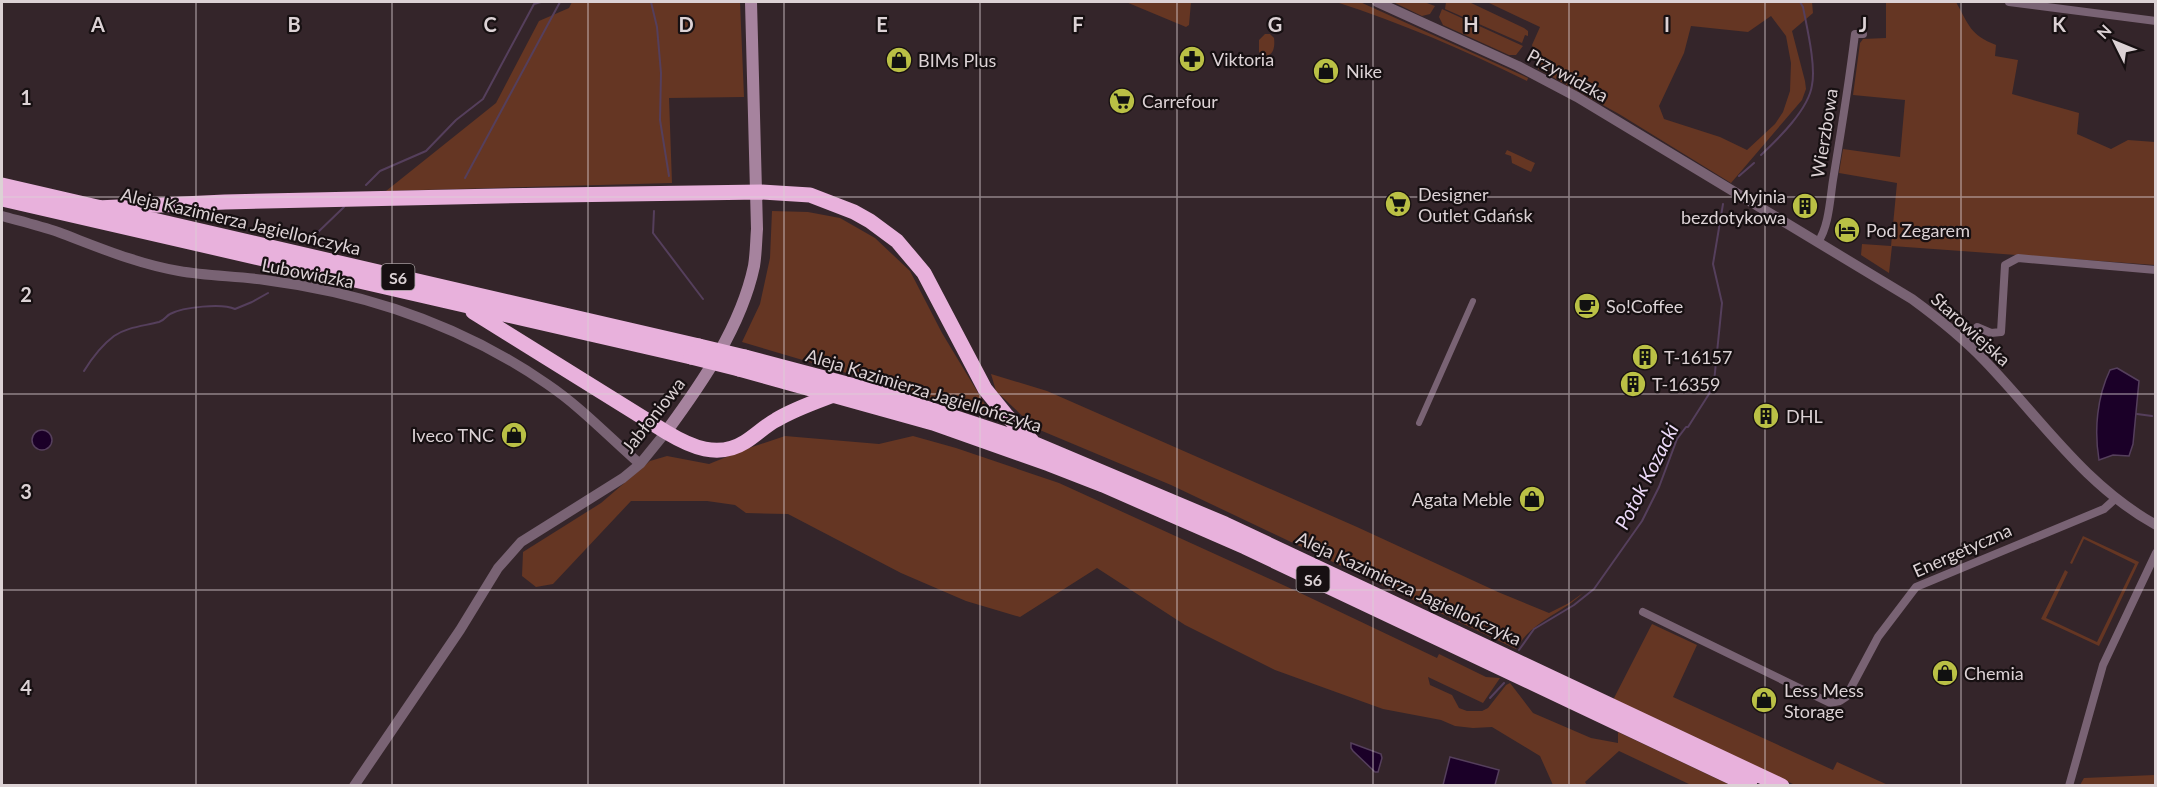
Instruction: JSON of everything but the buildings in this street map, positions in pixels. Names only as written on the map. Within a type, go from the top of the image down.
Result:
[{"type":"highway","name":"Aleja Kazimierza Jagiellończyka","points":[[2,185],[695,352],[882,393],[1035,444],[1235,528],[1782,786]]},
{"type":"highway","points":[[97,208],[237,202],[757,192],[810,195],[840,205],[870,221],[897,241],[924,273],[985,389],[1035,444]]},
{"type":"highway","name":"Aleja Kazimierza Jagiellończyka","points":[[2,199],[462,306],[695,352]]},
{"type":"highway","points":[[462,306],[686,444],[703,450],[717,451],[744,443],[793,410],[836,394]]},
{"type":"highway","name":"Aleja Kazimierza Jagiellończyka","points":[[742,363],[933,423],[1049,464],[1193,523],[1750,786]]},
{"type":"main road","name":"Jabłoniowa","points":[[666,432],[695,392],[726,338],[747,290],[754,265],[758,230],[751,2]]},
{"type":"street","name":"Przywidzka","points":[[1377,2],[1532,73],[1606,114],[1736,194]]},
{"type":"street","points":[[2009,2],[2156,21]]},
{"type":"street","name":"Wierzbowa","points":[[1818,242],[1822,236],[1828,210],[1856,34],[1863,34]]},
{"type":"street","name":"Starowiejska","points":[[1736,194],[1912,299],[1966,342],[1990,366],[2075,463],[2115,499],[2156,525]]},
{"type":"street","name":"Lubowidzka","points":[[2,216],[56,231],[154,266],[323,290],[424,318],[491,348],[547,383],[570,399],[640,464]]},
{"type":"street","points":[[1966,342],[1977,327],[1991,333],[2001,332],[2005,265],[2011,260],[2018,258],[2156,270]]},
{"type":"street","points":[[1419,423],[1473,301]]},
{"type":"street","name":"Jabłoniowa","points":[[354,786],[511,551],[615,484],[640,464],[666,432]]},
{"type":"street","name":"Energetyczna","points":[[1643,612],[1830,703],[1840,702],[1846,698],[1878,637],[1916,587],[2104,509],[2115,499]]},
{"type":"street","points":[[2069,786],[2103,664],[2156,553]]},
{"type":"shaded area","points":[[572,2],[740,2],[744,97],[669,98],[672,183],[386,191],[496,103],[539,21],[569,8]]},
{"type":"shaded area","points":[[1126,2],[1191,2],[1189,25],[1186,27]]},
{"type":"shaded area","points":[[1336,2],[1360,2],[1528,78],[1527,81],[1433,38]]},
{"type":"shaded area","points":[[1393,2],[1424,2],[1435,6],[1430,14],[1422,16]]},
{"type":"shaded area","points":[[1446,2],[1469,2],[1524,28],[1528,31],[1528,36],[1525,35],[1522,43],[1445,9]]},
{"type":"shaded area","points":[[1487,2],[1812,2],[1813,13],[1792,31],[1805,81],[1806,89],[1802,100],[1731,183],[1619,114],[1538,69],[1539,65],[1532,45],[1540,27]],"holes":[[[1771,16],[1786,36],[1791,63],[1790,91],[1783,112],[1775,124],[1747,150],[1720,137],[1664,119],[1659,106],[1684,53],[1691,26],[1748,32]]]},
{"type":"shaded area","points":[[1886,2],[1956,2],[1975,33],[1996,45],[1995,56],[2018,60],[2012,94],[2079,113],[2077,134],[2111,149],[2128,140],[2155,142],[2155,265],[1892,246],[1889,273],[1861,255],[1862,244],[1891,246],[1897,183],[1839,173],[1843,149],[1900,157],[1905,100],[1853,95],[1860,43],[1863,39],[1886,38]]},
{"type":"shaded area","points":[[1442,9],[1523,46],[1516,55],[1509,55],[1443,25],[1439,17]]},
{"type":"shaded area","points":[[1265,34],[1270,34],[1274,38],[1274,44],[1272,52],[1265,57],[1259,52],[1259,40]]},
{"type":"shaded area","points":[[1507,150],[1535,163],[1531,172],[1512,163],[1511,156],[1505,154]]},
{"type":"shaded area","points":[[772,211],[808,212],[840,218],[875,238],[910,271],[942,333],[992,416],[742,342],[760,304],[770,258]]},
{"type":"shaded area","points":[[2117,368],[2139,381],[2133,444],[2129,456],[2113,455],[2099,460],[2097,425],[2099,402],[2110,370]]},
{"type":"shaded area","points":[[991,374],[1047,391],[1549,613],[1583,593],[1530,631],[1516,649],[1171,485],[1035,428],[996,391]]},
{"type":"shaded area","points":[[42,430],[49,433],[52,440],[49,447],[42,450],[35,447],[32,440],[35,433]]},
{"type":"shaded area","points":[[785,436],[879,444],[913,436],[1059,483],[1437,658],[1439,654],[1486,677],[1500,678],[1483,703],[1428,677],[1430,685],[1452,695],[1459,708],[1467,711],[1482,711],[1488,708],[1510,683],[1533,713],[1591,738],[1618,743],[1618,732],[1730,785],[1691,785],[1619,751],[1585,782],[1587,785],[1553,785],[1540,756],[1492,727],[1455,726],[1441,720],[1383,709],[1275,670],[1185,625],[1097,568],[1020,617],[966,601],[901,573],[788,514],[746,513],[735,505],[707,501],[631,501],[553,584],[536,587],[522,576],[523,552],[601,503],[650,461],[667,456],[709,464]]},
{"type":"shaded area","points":[[2083,536],[2139,562],[2099,646],[2041,619],[2065,570],[2068,572],[2046,618],[2097,642],[2135,564],[2084,539],[2072,564],[2070,563]]},
{"type":"shaded area","points":[[1652,624],[1697,645],[1673,697],[1833,770],[1837,762],[1888,785],[1795,785],[1613,700]]},
{"type":"shaded area","points":[[1351,743],[1381,754],[1378,772],[1375,772],[1353,751]]},
{"type":"shaded area","points":[[1450,757],[1499,770],[1495,785],[1443,785]]},
{"type":"shaded area","points":[[2155,775],[2155,785],[2080,785],[2084,778]]},
{"type":"waterway","points":[[366,185],[380,171],[426,151],[456,120],[483,99],[534,4],[541,2]]},
{"type":"waterway","points":[[465,178],[560,2]]},
{"type":"waterway","points":[[651,2],[657,27],[661,73],[660,120],[669,176]]},
{"type":"waterway","name":"Potok Kozacki","points":[[1761,155],[1792,123],[1810,94],[1813,77],[1812,57],[1803,7],[1800,2]]},
{"type":"waterway","name":"Potok Kozacki","points":[[1739,176],[1754,163]]},
{"type":"waterway","name":"Potok Kozacki","points":[[1519,650],[1534,629],[1574,605],[1594,589],[1642,521],[1659,487],[1677,439],[1688,427],[1709,394],[1714,382],[1722,303],[1713,264],[1723,204]]},
{"type":"waterway","points":[[315,235],[344,207]]},
{"type":"waterway","points":[[654,211],[653,233],[703,299]]},
{"type":"waterway","points":[[84,371],[105,343],[124,331],[159,322],[170,314],[184,309],[212,306],[235,309],[268,293]]},
{"type":"waterway","points":[[2137,414],[2152,416]]},
{"type":"waterway","name":"Potok Kozacki","points":[[1490,698],[1504,683]]},
{"type":"place","name":"Viktoria","points":[[1192,59]]},
{"type":"place","name":"BIMs Plus","points":[[899,60]]},
{"type":"place","name":"Nike","points":[[1326,71]]},
{"type":"place","name":"Carrefour","points":[[1122,101]]},
{"type":"place","name":"Designer Outlet Gdańsk","points":[[1398,204]]},
{"type":"place","name":"Myjnia bezdotykowa","points":[[1805,206]]},
{"type":"place","name":"Pod Zegarem","points":[[1847,230]]},
{"type":"place","name":"So!Coffee","points":[[1587,306]]},
{"type":"place","name":"T-16157","points":[[1645,357]]},
{"type":"place","name":"T-16359","points":[[1633,384]]},
{"type":"place","name":"DHL","points":[[1766,416]]},
{"type":"place","name":"Iveco TNC","points":[[514,435]]},
{"type":"place","name":"Agata Meble","points":[[1532,499]]},
{"type":"place","name":"Chemia","points":[[1945,673]]},
{"type":"place","name":"Less Mess Storage","points":[[1764,700]]}]
